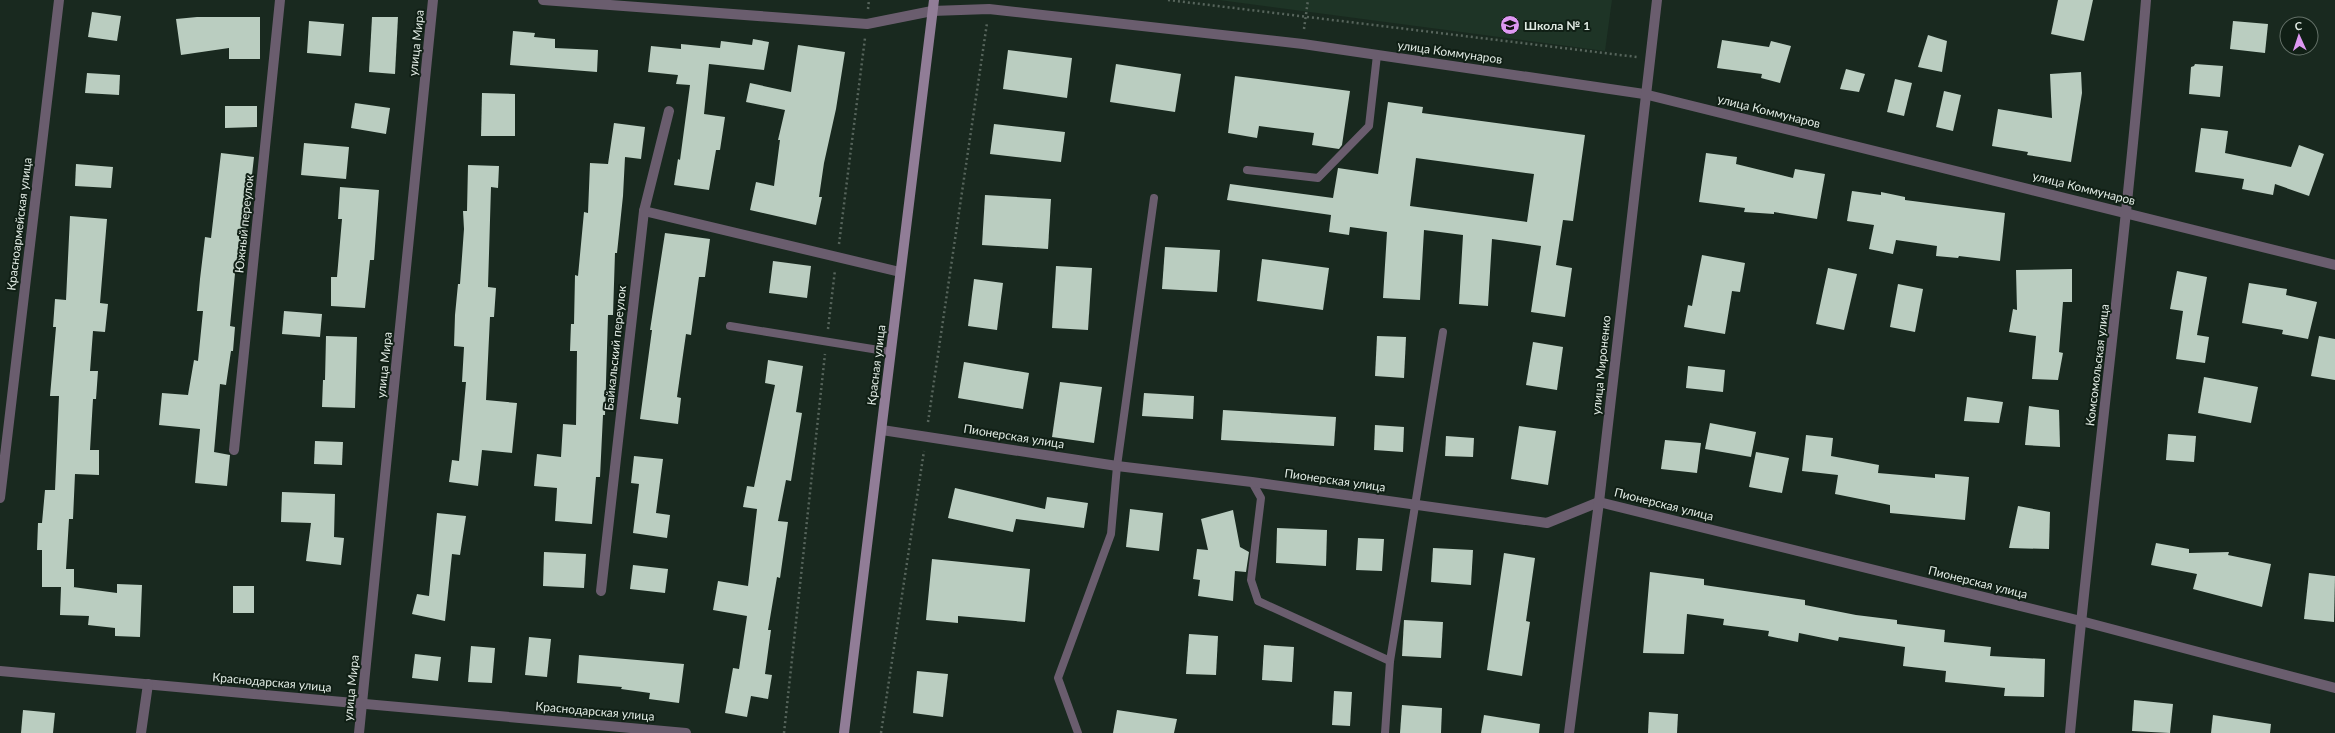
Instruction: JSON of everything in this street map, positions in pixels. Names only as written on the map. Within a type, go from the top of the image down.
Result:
[{"type":"main road","name":"Красная улица","points":[[844,733],[934,0]]},
{"type":"street","name":"Красноармейская улица","points":[[0,498],[59,0]]},
{"type":"street","name":"Южный переулок","points":[[234,450],[280,0]]},
{"type":"street","name":"улица Мира","points":[[359,733],[433,0]]},
{"type":"street","name":"улица Коммунаров","points":[[543,0],[867,24],[932,11],[989,9],[1303,44],[1644,94],[2127,212],[2335,265]]},
{"type":"street","name":"улица Мироненко","points":[[1569,733],[1599,502],[1644,94],[1657,0]]},
{"type":"street","name":"Комсомольская улица","points":[[2070,733],[2081,621],[2127,212],[2146,0]]},
{"type":"street","name":"Байкальский переулок","points":[[601,591],[644,211],[669,111]]},
{"type":"street","points":[[644,211],[900,272]]},
{"type":"street","name":"Пионерская улица","points":[[882,430],[1117,466],[1252,482],[1547,523],[1599,502],[2081,621],[2335,688]]},
{"type":"street","name":"Краснодарская улица","points":[[0,671],[686,733]]},
{"type":"street","points":[[141,733],[148,684]]},
{"type":"lane","points":[[1247,170],[1318,178],[1369,126],[1377,55]]},
{"type":"lane","points":[[1078,733],[1058,678],[1111,534],[1117,466],[1154,198]]},
{"type":"lane","points":[[730,326],[826,343],[891,352]]},
{"type":"lane","points":[[1384,733],[1390,661],[1443,332]]},
{"type":"lane","points":[[1252,482],[1261,498],[1251,580],[1258,601],[1390,661]]},
{"type":"path","points":[[784,733],[826,343],[869,0]]},
{"type":"path","points":[[1168,0],[1649,59]]},
{"type":"path","points":[[1303,44],[1308,0]]},
{"type":"path","points":[[881,733],[989,9]]},
{"type":"shaded area","name":"Школа № 1","points":[[1219,0],[1612,0],[1605,51]]},
{"type":"building","points":[[2058,0],[2093,0],[2084,41],[2051,34]]},
{"type":"building","points":[[92,12],[121,16],[117,41],[88,37]]},
{"type":"building","points":[[197,17],[260,17],[260,59],[229,59],[229,48],[181,55],[176,19]]},
{"type":"building","points":[[372,17],[398,17],[395,74],[369,72]]},
{"type":"building","points":[[309,21],[344,24],[341,56],[307,53]]},
{"type":"building","points":[[2233,21],[2268,24],[2265,53],[2230,49]]},
{"type":"building","points":[[513,31],[535,33],[534,37],[555,39],[555,48],[598,50],[597,72],[510,65]]},
{"type":"building","points":[[1928,35],[1947,41],[1942,72],[1918,67]]},
{"type":"building","points":[[753,39],[769,42],[764,70],[709,64],[704,114],[725,117],[720,150],[716,150],[709,190],[674,185],[678,159],[680,160],[690,85],[676,84],[678,75],[648,72],[651,46],[681,49],[681,44],[720,48],[721,41],[752,45]]},
{"type":"building","points":[[1722,40],[1769,47],[1771,41],[1791,46],[1780,83],[1761,78],[1762,74],[1717,68]]},
{"type":"building","points":[[798,45],[845,52],[836,109],[824,163],[819,197],[822,197],[816,225],[750,210],[756,182],[774,186],[780,140],[778,140],[785,110],[746,102],[750,83],[791,92]]},
{"type":"building","points":[[1008,50],[1072,58],[1067,98],[1003,89]]},
{"type":"building","points":[[1116,64],[1181,74],[1175,112],[1110,102]]},
{"type":"building","points":[[2195,64],[2223,66],[2220,97],[2189,94],[2191,67]]},
{"type":"building","points":[[1846,69],[1865,74],[1859,92],[1840,89]]},
{"type":"building","points":[[2081,72],[2082,93],[2071,162],[2027,155],[2028,152],[1992,146],[1998,109],[2052,118],[2050,74]]},
{"type":"building","points":[[87,73],[120,75],[119,95],[85,93]]},
{"type":"building","points":[[1235,76],[1350,91],[1342,145],[1339,149],[1312,145],[1314,133],[1259,126],[1257,138],[1228,133]]},
{"type":"building","points":[[1895,79],[1912,83],[1904,116],[1887,112]]},
{"type":"building","points":[[1944,91],[1961,95],[1953,131],[1936,127]]},
{"type":"building","points":[[482,93],[515,94],[515,136],[481,136]]},
{"type":"building","points":[[1388,102],[1423,107],[1422,113],[1585,135],[1573,221],[1563,220],[1556,265],[1572,268],[1565,317],[1531,312],[1541,246],[1492,239],[1488,306],[1459,304],[1463,235],[1424,230],[1420,300],[1383,298],[1387,232],[1350,227],[1349,235],[1329,232],[1331,215],[1227,200],[1230,184],[1333,198],[1338,168],[1378,174]],"holes":[[[1416,158],[1534,174],[1527,222],[1410,206]]]},
{"type":"building","points":[[355,103],[390,108],[386,134],[351,128]]},
{"type":"building","points":[[225,106],[257,106],[257,127],[225,128]]},
{"type":"building","points":[[614,123],[645,127],[641,159],[625,157],[623,196],[617,253],[615,253],[613,315],[608,315],[605,415],[603,415],[600,477],[596,477],[592,524],[555,521],[557,488],[534,486],[537,454],[561,457],[563,424],[576,425],[577,351],[570,351],[571,324],[574,324],[575,275],[578,276],[584,212],[588,213],[590,163],[608,164]]},
{"type":"building","points":[[994,124],[1065,132],[1061,162],[990,154]]},
{"type":"building","points":[[2201,128],[2228,131],[2225,153],[2291,167],[2299,145],[2324,154],[2309,196],[2275,184],[2273,195],[2242,189],[2244,179],[2195,172]]},
{"type":"building","points":[[304,143],[349,147],[346,179],[301,175]]},
{"type":"building","points":[[221,153],[254,157],[251,184],[249,184],[246,231],[243,231],[240,264],[236,263],[230,326],[235,327],[233,351],[231,351],[226,385],[220,384],[214,452],[230,455],[227,486],[195,483],[200,429],[159,425],[162,393],[188,395],[194,360],[198,361],[203,311],[197,311],[200,279],[205,237],[211,238]]},
{"type":"building","points":[[1706,153],[1737,157],[1736,164],[1793,178],[1795,169],[1825,174],[1817,219],[1774,212],[1774,214],[1744,212],[1745,208],[1699,202]]},
{"type":"building","points":[[76,164],[113,167],[111,188],[75,186]]},
{"type":"building","points":[[468,165],[499,166],[498,188],[491,187],[488,287],[496,288],[494,317],[490,317],[486,400],[517,403],[512,453],[482,450],[478,486],[449,482],[452,460],[459,461],[466,382],[462,382],[464,347],[454,346],[455,315],[458,284],[460,284],[464,229],[463,211],[467,211]]},
{"type":"building","points":[[340,187],[379,190],[374,260],[370,260],[365,308],[331,306],[331,277],[337,277],[342,219],[338,219]]},
{"type":"building","points":[[1852,191],[1881,195],[1881,192],[1905,197],[1905,200],[2005,213],[2000,261],[1959,256],[1958,258],[1936,256],[1937,246],[1896,240],[1893,254],[1869,249],[1874,225],[1847,221]]},
{"type":"building","points":[[985,195],[1051,199],[1048,249],[982,245]]},
{"type":"building","points":[[70,216],[107,219],[100,303],[108,304],[105,332],[93,331],[90,371],[98,371],[96,399],[93,399],[90,450],[99,450],[99,475],[75,474],[73,519],[69,519],[66,569],[74,569],[73,587],[117,593],[117,584],[142,585],[140,637],[115,636],[115,628],[88,625],[89,616],[60,615],[61,587],[42,587],[42,550],[37,550],[38,523],[42,523],[45,490],[55,490],[59,396],[50,396],[56,327],[53,327],[55,299],[66,300]]},
{"type":"building","points":[[665,233],[710,239],[705,277],[699,277],[691,335],[686,334],[677,397],[681,398],[678,424],[640,419],[652,330],[650,330]]},
{"type":"building","points":[[1165,247],[1220,250],[1217,292],[1162,289]]},
{"type":"building","points":[[1702,255],[1745,263],[1740,292],[1732,291],[1725,334],[1684,327],[1688,305],[1692,306]]},
{"type":"building","points":[[1262,259],[1329,268],[1323,310],[1257,301]]},
{"type":"building","points":[[773,261],[811,266],[807,298],[769,293]]},
{"type":"building","points":[[1056,266],[1092,268],[1088,330],[1052,328]]},
{"type":"building","points":[[1828,268],[1857,274],[1844,330],[1816,324]]},
{"type":"building","points":[[2072,269],[2072,302],[2063,302],[2059,352],[2063,353],[2058,380],[2032,379],[2036,336],[2009,332],[2013,309],[2017,310],[2016,270]]},
{"type":"building","points":[[2177,271],[2207,277],[2197,335],[2209,337],[2205,363],[2176,359],[2183,311],[2170,309]]},
{"type":"building","points":[[974,279],[1003,283],[997,330],[968,326]]},
{"type":"building","points":[[2249,283],[2287,289],[2286,295],[2317,302],[2308,339],[2282,334],[2283,330],[2242,323]]},
{"type":"building","points":[[1898,284],[1923,289],[1915,332],[1890,327]]},
{"type":"building","points":[[284,311],[322,314],[320,337],[282,334]]},
{"type":"building","points":[[326,336],[357,337],[355,408],[322,407],[323,380],[325,380]]},
{"type":"building","points":[[1377,336],[1406,337],[1404,378],[1375,376]]},
{"type":"building","points":[[2319,336],[2335,339],[2335,380],[2311,376]]},
{"type":"building","points":[[1533,342],[1563,347],[1557,390],[1526,385]]},
{"type":"building","points":[[768,360],[803,366],[796,412],[802,413],[791,481],[786,480],[778,521],[788,522],[780,578],[777,577],[768,630],[771,630],[765,674],[772,675],[768,699],[751,696],[747,717],[725,713],[733,668],[739,669],[747,616],[713,610],[718,581],[748,586],[757,509],[743,507],[747,486],[754,487],[775,385],[765,383]]},
{"type":"building","points":[[964,362],[1029,373],[1023,409],[958,398]]},
{"type":"building","points":[[1688,366],[1725,370],[1723,392],[1686,388]]},
{"type":"building","points":[[2204,377],[2258,387],[2251,423],[2198,413]]},
{"type":"building","points":[[1060,382],[1102,387],[1094,443],[1052,437]]},
{"type":"building","points":[[1144,393],[1194,396],[1193,419],[1142,416]]},
{"type":"building","points":[[1967,397],[2003,402],[1999,423],[1964,421]]},
{"type":"building","points":[[2029,406],[2059,410],[2060,447],[2025,445]]},
{"type":"building","points":[[1223,410],[1336,417],[1334,446],[1221,440]]},
{"type":"building","points":[[1710,423],[1756,432],[1751,457],[1705,449]]},
{"type":"building","points":[[1375,425],[1404,427],[1403,452],[1374,450]]},
{"type":"building","points":[[1519,426],[1556,431],[1548,485],[1511,479]]},
{"type":"building","points":[[2168,434],[2196,436],[2194,462],[2166,460]]},
{"type":"building","points":[[1806,435],[1833,438],[1831,456],[1879,465],[1878,473],[1935,478],[1935,474],[1969,477],[1965,520],[1890,513],[1890,505],[1835,494],[1838,475],[1802,471]]},
{"type":"building","points":[[1446,436],[1474,438],[1473,457],[1445,456]]},
{"type":"building","points":[[1665,440],[1701,443],[1697,473],[1661,469]]},
{"type":"building","points":[[315,441],[343,442],[342,465],[314,464]]},
{"type":"building","points":[[1756,452],[1789,458],[1782,493],[1749,487]]},
{"type":"building","points":[[634,456],[663,459],[656,513],[670,515],[667,538],[633,533],[639,484],[631,483]]},
{"type":"building","points":[[955,488],[1045,509],[1047,497],[1088,503],[1084,528],[1016,519],[1013,532],[948,518]]},
{"type":"building","points":[[282,492],[335,494],[334,537],[344,538],[341,565],[306,561],[311,523],[281,522]]},
{"type":"building","points":[[2018,506],[2050,512],[2049,549],[2009,548]]},
{"type":"building","points":[[1130,509],[1163,513],[1159,551],[1126,547]]},
{"type":"building","points":[[1233,510],[1240,547],[1249,552],[1246,572],[1235,571],[1233,601],[1198,596],[1200,580],[1193,579],[1197,549],[1208,550],[1201,519]]},
{"type":"building","points":[[437,513],[466,516],[460,555],[452,554],[445,621],[412,614],[417,594],[429,596]]},
{"type":"building","points":[[1277,528],[1327,530],[1326,566],[1276,563]]},
{"type":"building","points":[[1358,538],[1384,539],[1382,571],[1356,570]]},
{"type":"building","points":[[2156,543],[2189,549],[2189,553],[2229,552],[2228,555],[2271,564],[2262,607],[2193,589],[2197,574],[2151,565]]},
{"type":"building","points":[[1433,548],[1473,550],[1471,585],[1431,582]]},
{"type":"building","points":[[544,552],[586,554],[584,588],[543,586]]},
{"type":"building","points":[[1504,553],[1535,558],[1526,621],[1530,622],[1522,676],[1487,670]]},
{"type":"building","points":[[932,559],[1030,569],[1025,622],[958,616],[958,623],[926,620]]},
{"type":"building","points":[[633,565],[668,569],[665,593],[630,589]]},
{"type":"building","points":[[1650,572],[1704,579],[1704,585],[1805,600],[1805,605],[1856,615],[1897,620],[1897,624],[1945,630],[1944,642],[1991,647],[1990,656],[2045,659],[2044,697],[2004,696],[2005,688],[1945,682],[1946,671],[1903,666],[1905,647],[1839,637],[1838,641],[1799,633],[1798,642],[1768,636],[1769,631],[1723,625],[1724,619],[1687,614],[1684,654],[1643,653]]},
{"type":"building","points":[[2309,573],[2335,576],[2334,622],[2304,619]]},
{"type":"building","points":[[233,586],[254,586],[254,613],[233,613]]},
{"type":"building","points":[[1404,620],[1443,622],[1441,658],[1402,656]]},
{"type":"building","points":[[1189,634],[1218,636],[1216,675],[1186,674]]},
{"type":"building","points":[[529,637],[551,639],[547,677],[525,675]]},
{"type":"building","points":[[1264,645],[1294,647],[1292,682],[1262,680]]},
{"type":"building","points":[[471,646],[495,648],[492,683],[468,682]]},
{"type":"building","points":[[415,654],[441,657],[438,681],[412,678]]},
{"type":"building","points":[[579,655],[684,664],[679,703],[649,699],[650,693],[621,689],[622,687],[577,683]]},
{"type":"building","points":[[917,671],[948,674],[943,717],[913,713]]},
{"type":"building","points":[[1334,691],[1352,692],[1350,726],[1332,725]]},
{"type":"building","points":[[2134,700],[2173,704],[2170,733],[2132,731]]},
{"type":"building","points":[[1402,705],[1442,708],[1441,733],[1400,733]]},
{"type":"building","points":[[23,710],[55,713],[53,733],[21,733]]},
{"type":"building","points":[[1117,710],[1177,719],[1174,733],[1113,733]]},
{"type":"building","points":[[1649,712],[1678,714],[1677,733],[1648,733]]},
{"type":"building","points":[[1484,715],[1540,724],[1539,733],[1481,733]]},
{"type":"building","points":[[2213,715],[2271,724],[2270,733],[2211,733]]},
{"type":"place","name":"Школа № 1","points":[[1510,25]]}]
